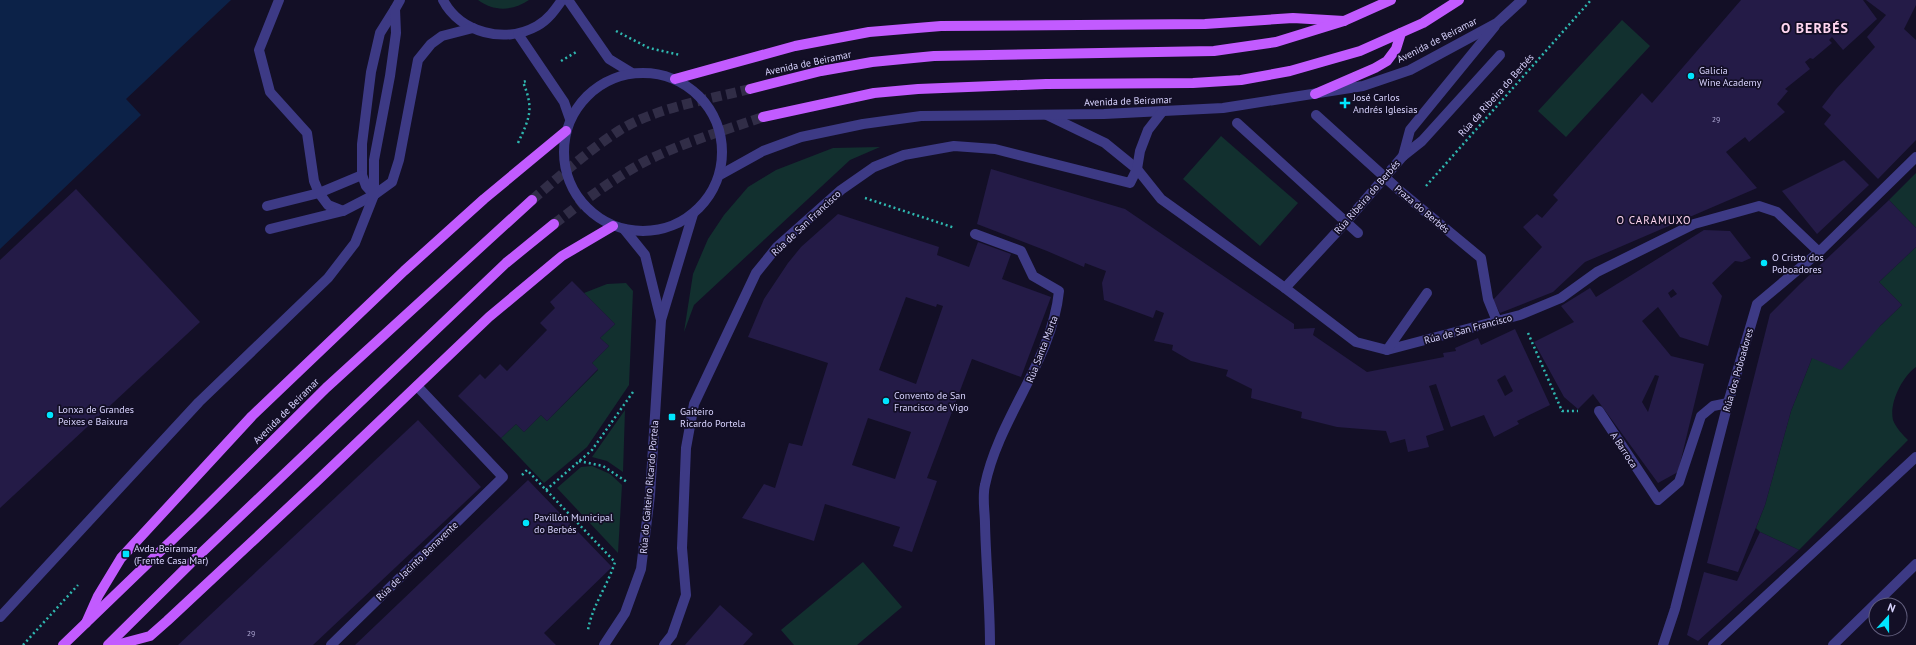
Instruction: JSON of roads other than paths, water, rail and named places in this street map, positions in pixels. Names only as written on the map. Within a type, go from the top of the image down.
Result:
[{"type":"main road","name":"Avenida de Beiramar","points":[[750,89],[842,67],[872,62],[934,56],[1214,51],[1276,42],[1344,21],[1391,0]]},
{"type":"main road","name":"Avenida de Beiramar","points":[[763,116],[874,93],[918,89],[1046,84],[1193,83],[1242,80],[1290,71],[1360,51],[1423,23],[1459,0]]},
{"type":"main road","points":[[675,79],[795,46],[869,32],[941,26],[1205,24],[1293,18],[1344,21]]},
{"type":"main road","points":[[1315,94],[1375,68],[1387,61],[1396,49],[1401,33]]},
{"type":"main road","points":[[86,623],[98,596],[121,558],[252,416],[484,199],[566,131]]},
{"type":"main road","name":"Avenida de Beiramar","points":[[63,645],[198,516],[326,388],[532,200]]},
{"type":"main road","points":[[108,645],[196,558],[506,263],[554,224]]},
{"type":"main road","points":[[116,645],[150,636],[167,622],[489,317],[562,256],[613,226]]},
{"type":"street","points":[[279,0],[259,50],[270,92],[307,133],[314,181],[319,193],[328,205],[343,211]]},
{"type":"street","points":[[374,195],[366,186],[362,175],[362,144],[372,72],[380,33],[400,0]]},
{"type":"street","points":[[443,0],[457,18],[473,28],[495,35],[518,34],[537,26],[554,13],[562,0]]},
{"type":"street","points":[[568,0],[609,59],[632,73]]},
{"type":"street","name":"Avenida de Beiramar","points":[[720,175],[763,151],[801,137],[863,124],[921,116],[1162,112],[1223,108],[1363,86],[1410,70],[1497,23],[1522,0]]},
{"type":"street","points":[[0,617],[199,402],[328,278],[356,243],[374,195],[374,160],[390,76],[396,33],[395,9]]},
{"type":"street","name":"Rúa Ribeira do Berbés","points":[[1285,288],[1346,222],[1403,156],[1410,130],[1497,23]]},
{"type":"street","points":[[270,229],[343,211],[374,195],[392,182],[399,160],[418,60],[431,44],[442,36],[473,28]]},
{"type":"street","points":[[518,34],[564,102],[570,119]]},
{"type":"street","points":[[1403,156],[1422,141],[1500,55]]},
{"type":"street","points":[[632,73],[654,73],[675,79],[694,91],[710,108],[720,129],[723,152],[720,175],[708,198],[693,214],[678,224],[660,230],[642,232],[613,226],[592,214],[577,197],[567,176],[563,153],[566,131],[570,119],[585,97],[606,81],[632,73]]},
{"type":"street","points":[[1137,169],[1140,151],[1148,130],[1162,112]]},
{"type":"street","name":"Rúa de San Francisco","points":[[1047,115],[1105,143],[1137,169],[1161,199],[1285,288],[1356,342],[1387,350],[1520,315],[1561,298],[1597,272],[1694,224],[1759,206],[1777,212],[1819,252]]},
{"type":"street","name":"Praza do Berbés","points":[[1316,115],[1412,201],[1481,258],[1488,299],[1497,321]]},
{"type":"street","points":[[1237,123],[1358,232]]},
{"type":"street","name":"Rúa de San Francisco","points":[[664,645],[672,635],[686,595],[682,548],[686,448],[694,404],[756,273],[777,247],[841,190],[874,167],[904,155],[954,146],[995,149],[1130,183],[1137,169]]},
{"type":"street","name":"Rúa dos Poboadores","points":[[1663,645],[1675,609],[1728,403],[1757,304],[1819,252],[1916,157]]},
{"type":"street","points":[[267,206],[319,193],[362,175]]},
{"type":"street","name":"Rúa do Gaiteiro Ricardo Portela","points":[[604,645],[625,613],[641,569],[650,495],[661,320],[693,214]]},
{"type":"street","name":"Rúa do Gaiteiro Ricardo Portela","points":[[624,229],[645,255],[661,320]]},
{"type":"street","name":"Rúa Santa Marta","points":[[975,234],[1021,251],[1033,276],[1059,291],[1058,307],[1047,337],[1028,385],[997,442],[984,486],[990,645]]},
{"type":"street","points":[[1387,350],[1427,293]]},
{"type":"street","name":"Rúa de Jacinto Benavente","points":[[331,645],[503,477],[417,386]]},
{"type":"street","name":"A Barroca","points":[[1600,411],[1658,500],[1679,482],[1701,416],[1713,406],[1728,403]]},
{"type":"street","points":[[1713,645],[1916,457]]},
{"type":"street","points":[[1833,645],[1916,564]]},
{"type":"water","points":[[0,0],[231,0],[126,99],[141,115],[0,249]]},
{"type":"tunnel","points":[[532,200],[597,146],[634,122],[683,105],[750,89]]},
{"type":"tunnel","points":[[554,224],[588,198],[648,160],[691,142],[763,117]]},
{"type":"place","name":"Galicia Wine Academy","points":[[1691,76]]},
{"type":"place","name":"José Carlos Andrés Iglesias","points":[[1345,103]]},
{"type":"place","name":"O Cristo dos Poboadores","points":[[1764,263]]},
{"type":"place","name":"Convento de San Francisco de Vigo","points":[[886,401]]},
{"type":"place","name":"Lonxa de Grandes Peixes e Baixura","points":[[50,415]]},
{"type":"place","name":"Gaiteiro Ricardo Portela","points":[[672,417]]},
{"type":"place","name":"Pavillón Municipal do Berbés","points":[[526,523]]},
{"type":"place","name":"Avda. Beiramar (Frente Casa Mar)","points":[[126,554]]},
{"type":"district","name":"O BERBÉS","points":[[1815,28]]},
{"type":"district","name":"O CARAMUXO","points":[[1654,220]]}]
